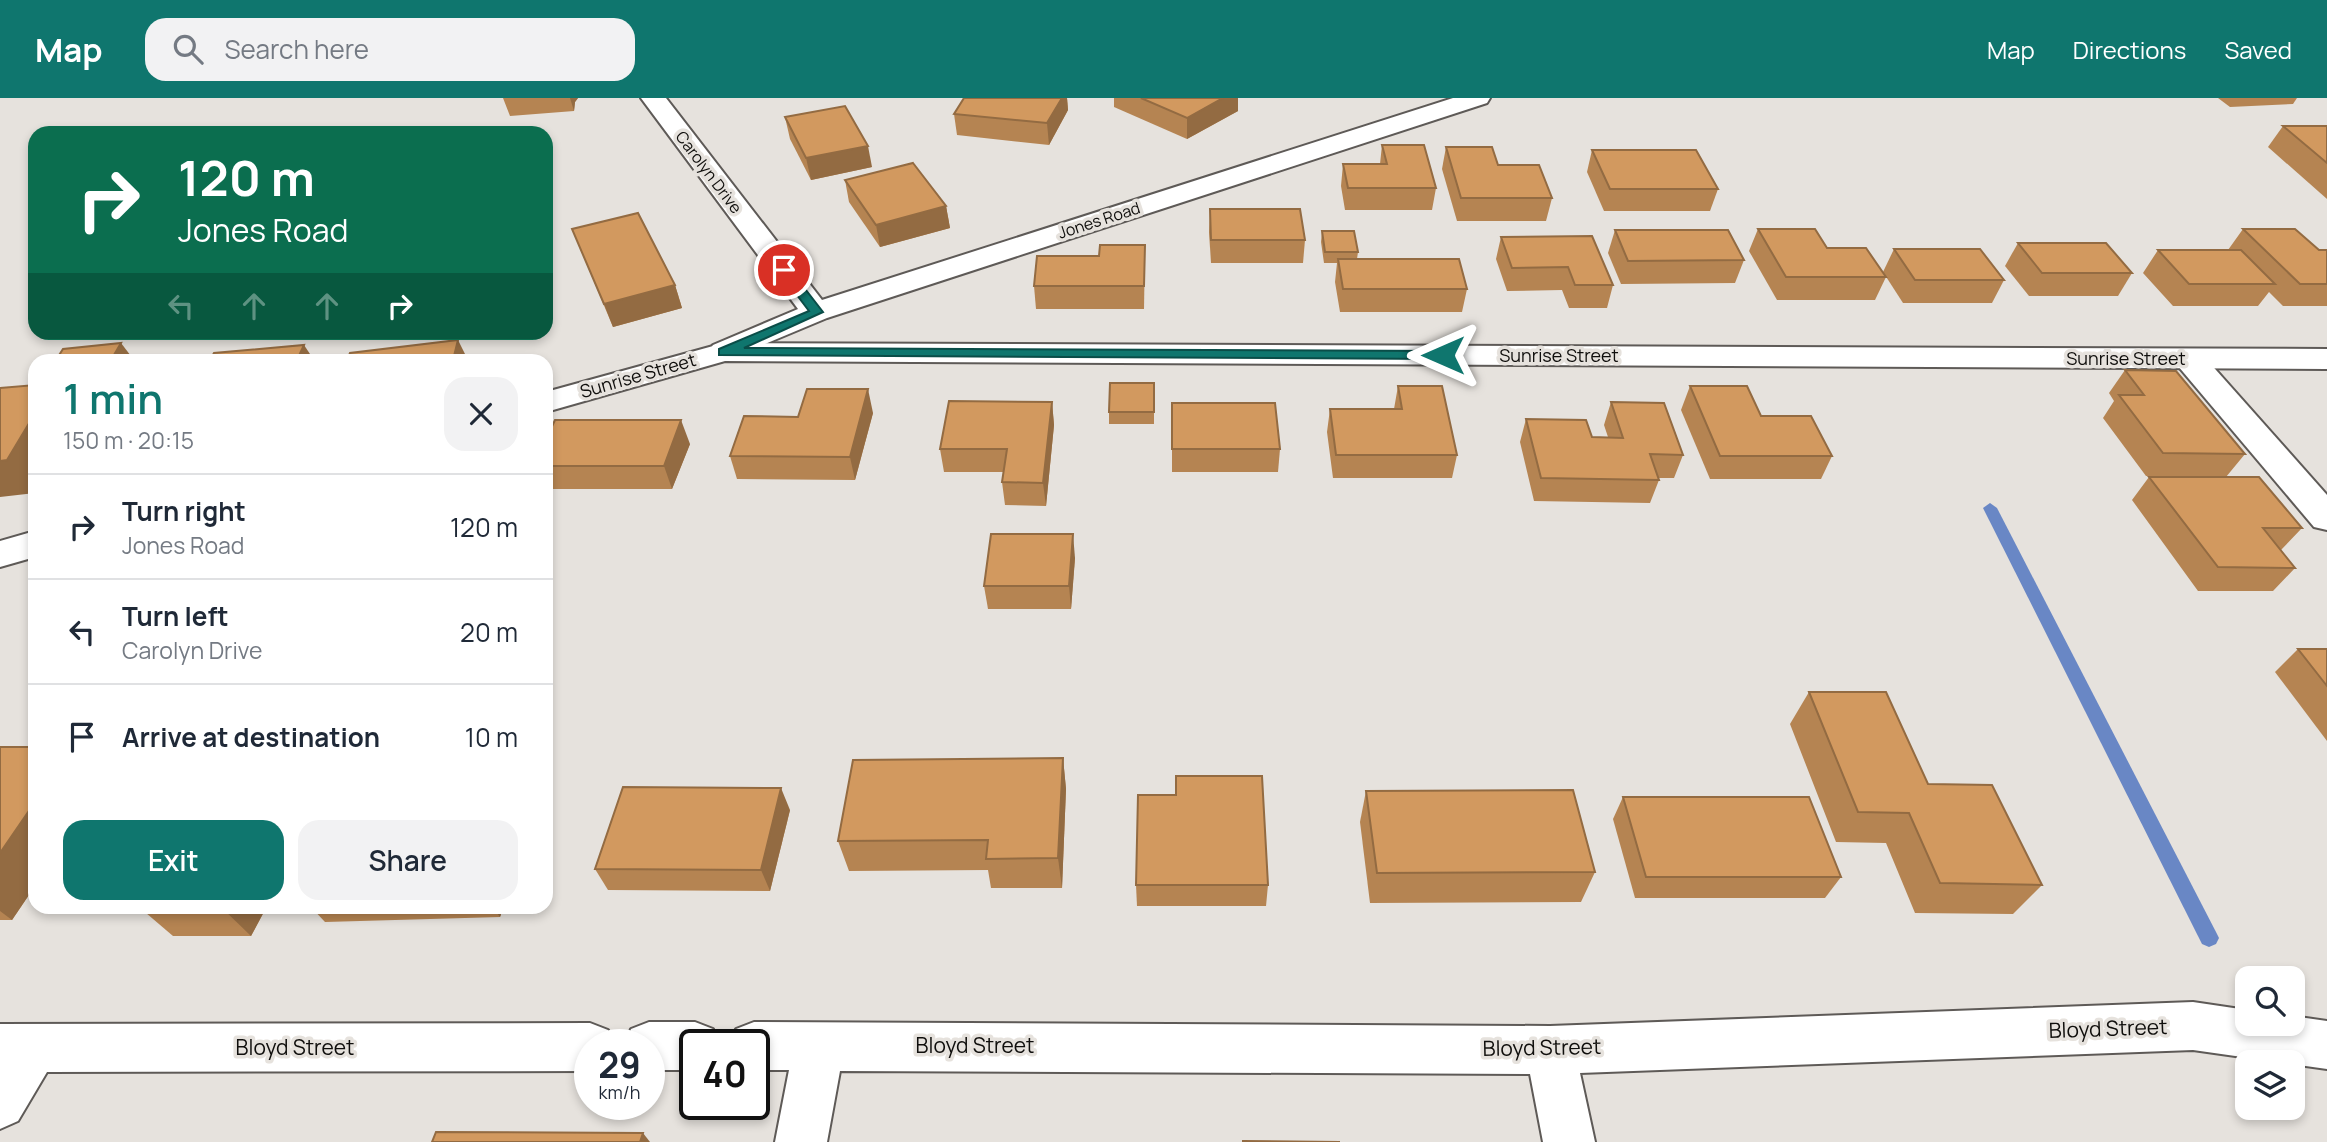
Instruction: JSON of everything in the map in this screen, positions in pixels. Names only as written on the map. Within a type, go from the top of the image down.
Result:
[{"type":"street","name":"Carolyn Drive","points":[[653,98],[817,312]]},
{"type":"street","name":"Jones Road","points":[[724,352],[817,312],[1478,98]]},
{"type":"street","name":"Sunrise Street","points":[[553,399],[724,352],[2327,359]]},
{"type":"street","points":[[2189,359],[2327,518]]},
{"type":"street","points":[[0,554],[28,546]]},
{"type":"street","name":"Bloyd Street","points":[[770,1046],[1550,1050],[2193,1026],[2327,1045]]},
{"type":"street","name":"Bloyd Street","points":[[17,1049],[574,1046]]},
{"type":"street","points":[[801,1142],[819,1046]]},
{"type":"street","points":[[0,1103],[17,1049]]},
{"type":"street","points":[[1550,1050],[1569,1142]]},
{"type":"building","points":[[964,98],[1062,98],[1047,123],[954,114]]},
{"type":"building","points":[[1141,98],[1223,98],[1187,118]]},
{"type":"building","points":[[845,106],[868,146],[806,158],[785,117]]},
{"type":"building","points":[[2283,126],[2327,126],[2327,163]]},
{"type":"building","points":[[1382,145],[1424,145],[1436,188],[1348,188],[1343,164],[1387,164]]},
{"type":"building","points":[[1446,147],[1492,147],[1498,165],[1539,165],[1552,198],[1461,198]]},
{"type":"building","points":[[1592,150],[1696,150],[1718,189],[1610,189]]},
{"type":"building","points":[[913,163],[946,206],[876,225],[845,180]]},
{"type":"building","points":[[1210,209],[1300,209],[1305,240],[1211,240]]},
{"type":"building","points":[[638,213],[675,285],[604,304],[572,229]]},
{"type":"building","points":[[1758,229],[1815,229],[1827,248],[1866,248],[1886,277],[1786,277]]},
{"type":"building","points":[[2243,229],[2295,229],[2319,250],[2327,250],[2327,284],[2300,284]]},
{"type":"building","points":[[1615,230],[1728,230],[1744,260],[1628,261]]},
{"type":"building","points":[[1322,231],[1354,231],[1358,252],[1325,252]]},
{"type":"building","points":[[1592,236],[1613,285],[1575,285],[1568,267],[1512,268],[1501,237]]},
{"type":"building","points":[[2018,243],[2106,243],[2132,273],[2042,273]]},
{"type":"building","points":[[1100,245],[1145,245],[1144,286],[1034,286],[1037,256],[1099,256]]},
{"type":"building","points":[[1894,249],[1980,249],[2004,280],[1915,280]]},
{"type":"building","points":[[2158,250],[2241,250],[2275,284],[2189,284]]},
{"type":"building","points":[[1338,259],[1459,259],[1467,289],[1343,289]]},
{"type":"building","points":[[458,340],[454,354],[350,353]]},
{"type":"building","points":[[121,343],[115,354],[60,354],[63,349]]},
{"type":"building","points":[[304,345],[300,354],[214,353]]},
{"type":"building","points":[[2125,370],[2176,371],[2245,454],[2163,453],[2119,395],[2144,395]]},
{"type":"building","points":[[1110,383],[1154,383],[1154,412],[1109,412]]},
{"type":"building","points":[[28,386],[28,425],[7,460],[0,461],[0,388]]},
{"type":"building","points":[[1398,386],[1442,386],[1457,455],[1336,455],[1330,409],[1402,409]]},
{"type":"building","points":[[1690,386],[1747,386],[1761,416],[1811,416],[1832,456],[1720,456]]},
{"type":"building","points":[[807,389],[868,389],[850,457],[730,456],[744,416],[798,417]]},
{"type":"building","points":[[949,401],[1052,402],[1043,483],[1002,482],[1007,449],[940,449]]},
{"type":"building","points":[[1611,402],[1664,403],[1683,455],[1650,454],[1659,480],[1541,478],[1526,419],[1586,420],[1592,437],[1623,438]]},
{"type":"building","points":[[1172,403],[1275,403],[1280,449],[1172,449]]},
{"type":"building","points":[[555,420],[681,420],[664,466],[553,466]]},
{"type":"building","points":[[2149,477],[2259,477],[2302,528],[2263,528],[2295,568],[2218,567]]},
{"type":"building","points":[[991,534],[1073,534],[1069,586],[984,586]]},
{"type":"building","points":[[2298,649],[2327,649],[2327,686]]},
{"type":"building","points":[[1809,692],[1886,692],[1928,784],[1992,785],[2042,885],[1940,883],[1909,813],[1858,812]]},
{"type":"building","points":[[0,747],[28,747],[28,812],[0,853]]},
{"type":"building","points":[[1063,758],[1058,858],[986,859],[988,840],[838,841],[853,760]]},
{"type":"building","points":[[1176,776],[1262,776],[1268,885],[1136,885],[1138,795],[1176,795]]},
{"type":"building","points":[[623,787],[781,788],[761,870],[595,869]]},
{"type":"building","points":[[1573,790],[1595,872],[1377,873],[1366,791]]},
{"type":"building","points":[[1623,797],[1809,797],[1841,877],[1646,877]]},
{"type":"building","points":[[436,1132],[643,1133],[640,1142],[432,1142]]},
{"type":"building","points":[[1243,1141],[1340,1142],[1243,1142]]},
{"type":"waterway","points":[[1990,508],[2209,938]]},
{"type":"route","points":[[784,270],[817,312],[724,352],[1443,355]]}]
